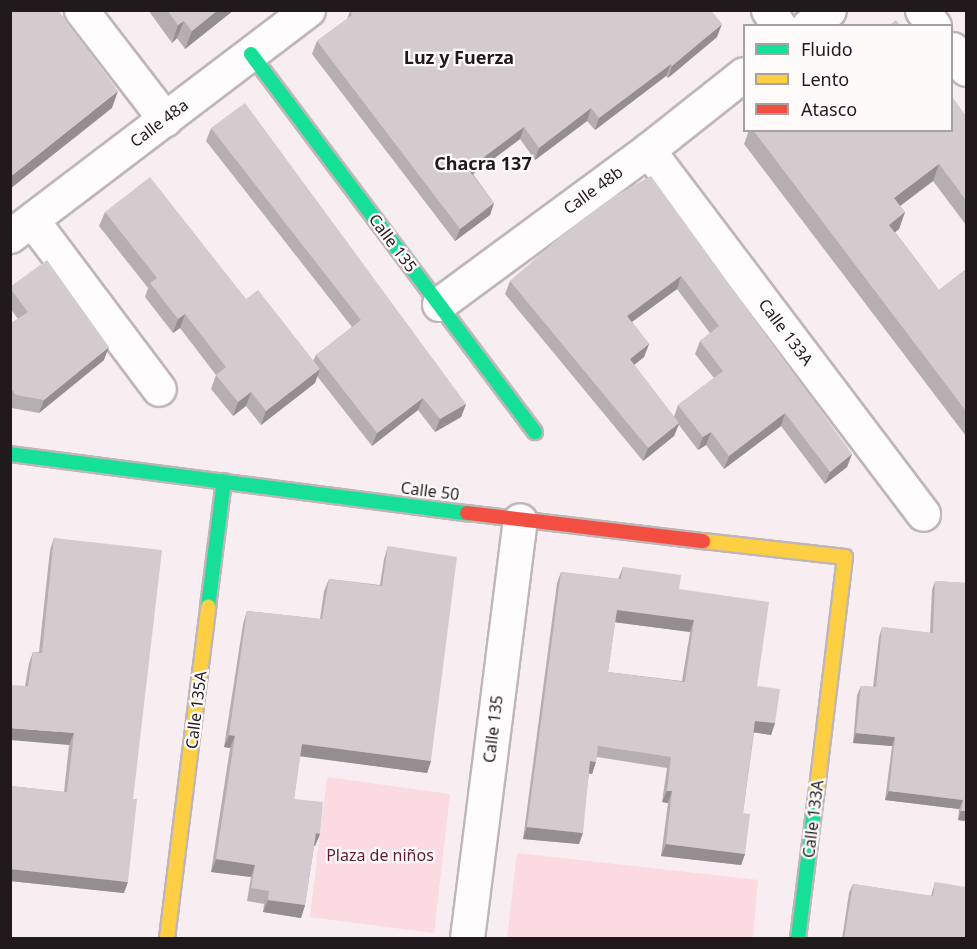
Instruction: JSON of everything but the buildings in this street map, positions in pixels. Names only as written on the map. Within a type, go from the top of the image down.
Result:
[{"type":"street","points":[[81,10],[165,119]]},
{"type":"street","name":"Calle 48a","points":[[21,228],[308,10]]},
{"type":"street","points":[[768,10],[778,24]]},
{"type":"street","points":[[811,24],[829,10]]},
{"type":"street","points":[[922,10],[932,24]]},
{"type":"street","points":[[953,52],[966,69]]},
{"type":"street","name":"Calle 135","points":[[250,54],[535,432]]},
{"type":"street","name":"Calle 48b","points":[[439,304],[648,150],[743,75]]},
{"type":"street","name":"Calle 133A","points":[[648,150],[923,514]]},
{"type":"street","points":[[21,228],[159,389]]},
{"type":"street","name":"Calle 50","points":[[10,454],[519,520],[845,558]]},
{"type":"street","name":"Calle 135A","points":[[167,939],[224,481]]},
{"type":"street","name":"Calle 135","points":[[467,939],[519,520]]},
{"type":"street","name":"Calle 133A","points":[[798,939],[845,558]]},
{"type":"green space","name":"Plaza de niños","points":[[327,777],[450,794],[434,933],[310,917]]},
{"type":"green space","points":[[517,853],[758,880],[753,938],[507,938]]},
{"type":"traffic: fast","points":[[251,54],[535,432]]},
{"type":"traffic: fast","points":[[10,454],[467,513]]},
{"type":"traffic: fast","points":[[208,607],[224,481]]},
{"type":"traffic: fast","points":[[798,938],[816,796]]},
{"type":"traffic: slow","points":[[703,541],[845,557],[816,796]]},
{"type":"traffic: slow","points":[[167,938],[208,607]]},
{"type":"traffic: jam","points":[[467,513],[703,541]]},
{"type":"district","name":"Luz y Fuerza","points":[[459,57]]},
{"type":"district","name":"Chacra 137","points":[[483,163]]}]
